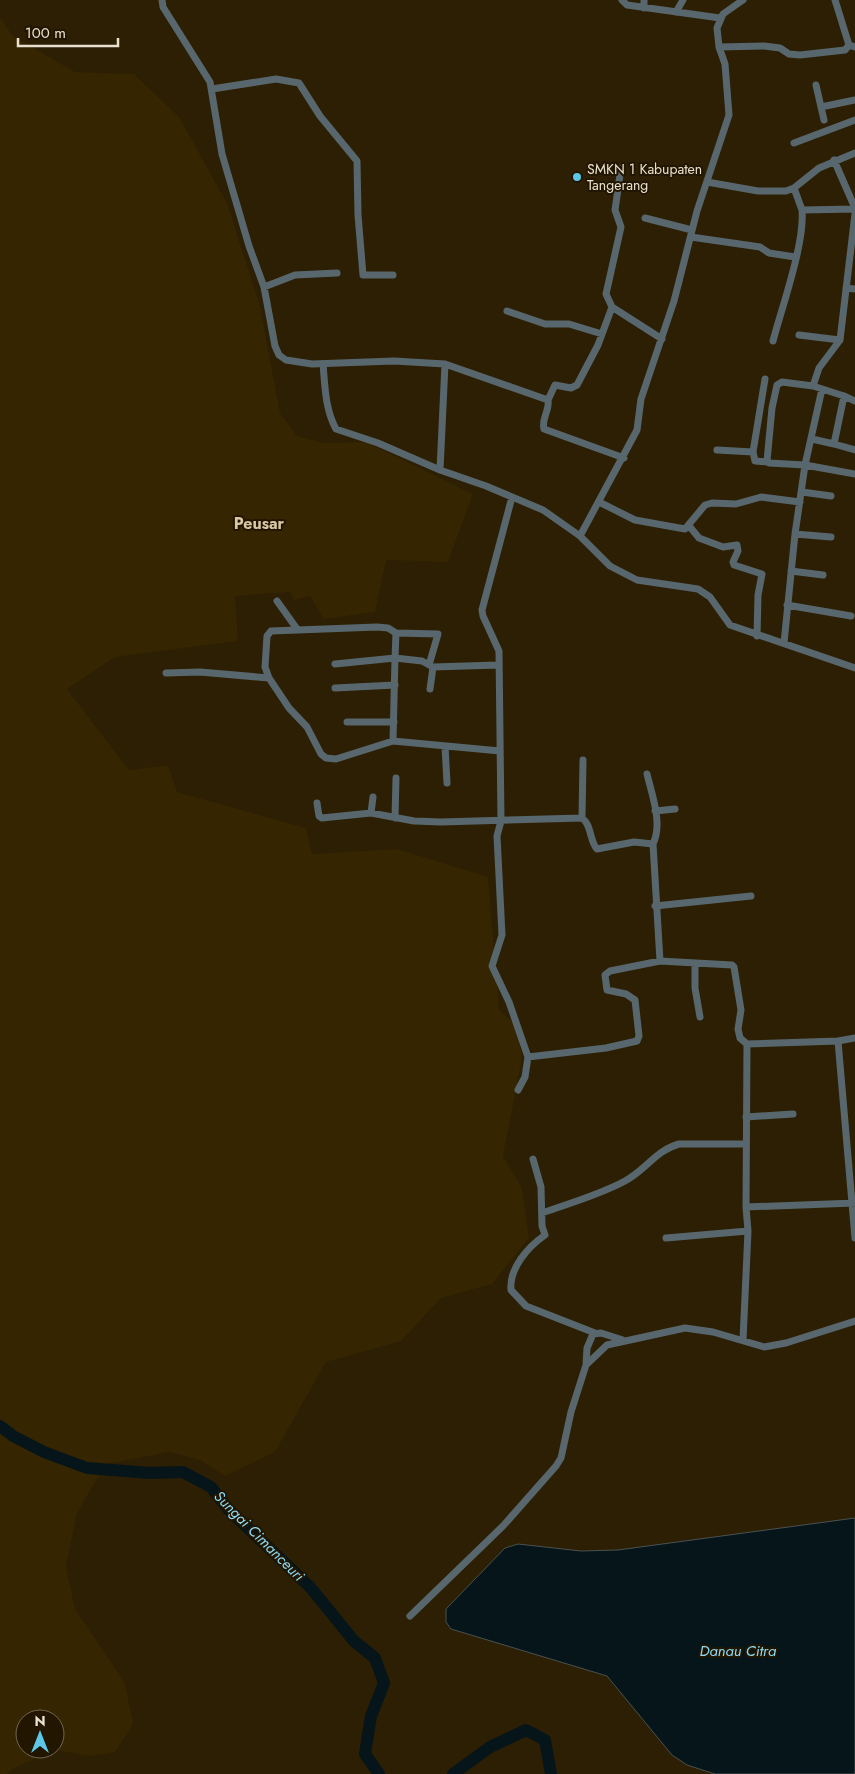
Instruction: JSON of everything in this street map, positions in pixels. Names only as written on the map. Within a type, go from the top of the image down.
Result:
[{"type":"street","points":[[162,0],[163,7],[210,82],[222,154],[249,246],[264,287],[275,346],[279,355],[293,362],[323,364],[394,361],[445,364],[548,400]]},
{"type":"street","points":[[622,0],[627,5],[720,18]]},
{"type":"street","points":[[644,0],[644,8]]},
{"type":"street","points":[[676,12],[683,0]]},
{"type":"street","points":[[580,536],[624,458],[636,430],[641,399],[662,339],[691,233],[730,110],[725,64],[717,28],[720,18],[743,0]]},
{"type":"street","points":[[720,47],[764,46],[780,48],[789,54],[800,55],[845,50],[852,46],[835,0]]},
{"type":"street","points":[[212,89],[276,79],[299,83],[320,116],[357,162],[358,215],[364,275],[393,275]]},
{"type":"street","points":[[816,85],[824,120]]},
{"type":"street","points":[[820,107],[855,100]]},
{"type":"street","points":[[794,143],[855,120]]},
{"type":"street","points":[[707,182],[772,192],[794,188],[819,168],[834,160],[855,153]]},
{"type":"street","points":[[802,210],[855,209],[834,160]]},
{"type":"street","points":[[621,168],[615,210],[621,228],[606,294],[612,307],[662,339]]},
{"type":"street","points":[[773,341],[803,221],[802,210],[794,188]]},
{"type":"street","points":[[813,386],[819,368],[840,340],[855,214]]},
{"type":"street","points":[[645,218],[691,233],[760,247],[769,253],[795,257]]},
{"type":"street","points":[[264,287],[295,276],[337,273]]},
{"type":"street","points":[[846,288],[855,289]]},
{"type":"street","points":[[612,307],[602,334],[577,385],[571,388],[555,385],[548,400],[549,407],[543,423],[544,429],[624,458]]},
{"type":"street","points":[[507,311],[537,322],[570,324],[602,334]]},
{"type":"street","points":[[799,335],[840,340]]},
{"type":"street","points":[[323,364],[326,403],[336,429],[378,443],[440,470],[543,510],[580,536],[610,566],[631,578],[648,583],[698,589],[704,592],[730,625],[757,636],[784,643],[855,668]]},
{"type":"street","points":[[440,470],[445,364]]},
{"type":"street","points":[[765,379],[753,452],[755,461],[805,465],[855,474]]},
{"type":"street","points":[[768,462],[766,456],[777,385],[782,382],[813,386],[855,401]]},
{"type":"street","points":[[784,643],[795,534],[805,465],[822,389]]},
{"type":"street","points":[[834,444],[844,396]]},
{"type":"street","points":[[812,439],[855,450]]},
{"type":"street","points":[[717,450],[753,452]]},
{"type":"street","points":[[802,492],[831,496]]},
{"type":"street","points":[[512,497],[482,610],[497,644],[498,665],[502,821],[497,836],[502,935],[492,966],[510,1002],[528,1057],[525,1077],[518,1090]]},
{"type":"street","points":[[599,502],[635,520],[685,530],[690,527],[706,505],[712,503],[736,504],[761,497],[800,502]]},
{"type":"street","points":[[690,527],[699,538],[724,547],[737,546],[738,551],[733,562],[734,566],[762,574],[758,595],[757,636]]},
{"type":"street","points":[[795,534],[831,538]]},
{"type":"street","points":[[791,571],[822,575]]},
{"type":"street","points":[[277,602],[297,629]]},
{"type":"street","points":[[787,605],[851,616]]},
{"type":"street","points":[[430,690],[431,666],[438,634],[396,633],[388,628],[377,627],[271,631],[267,636],[265,667],[269,678],[289,708],[307,727],[321,754],[326,758],[336,759],[393,741],[500,751]]},
{"type":"street","points":[[393,741],[396,633]]},
{"type":"street","points":[[335,664],[395,658],[422,661],[431,666],[498,665]]},
{"type":"street","points":[[166,673],[200,672],[269,678]]},
{"type":"street","points":[[335,688],[395,685]]},
{"type":"street","points":[[347,722],[394,722]]},
{"type":"street","points":[[444,746],[447,783]]},
{"type":"street","points":[[583,760],[582,818],[588,825],[590,837],[597,849],[634,842],[652,844]]},
{"type":"street","points":[[647,774],[655,811],[657,832],[652,844],[660,961]]},
{"type":"street","points":[[395,818],[396,778]]},
{"type":"street","points":[[371,813],[373,797]]},
{"type":"street","points":[[317,803],[319,816],[322,818],[371,813],[395,818],[440,822],[582,818]]},
{"type":"street","points":[[655,811],[675,809]]},
{"type":"street","points":[[655,906],[751,896]]},
{"type":"street","points":[[528,1057],[606,1048],[637,1041],[639,1036],[635,1000],[626,994],[607,990],[604,975],[615,969],[660,961],[732,965],[734,967],[741,1010],[738,1029],[740,1038],[747,1044],[838,1041],[855,1038]]},
{"type":"street","points":[[695,964],[700,1017]]},
{"type":"street","points":[[838,1041],[855,1238]]},
{"type":"street","points":[[742,1340],[748,1231],[746,1208],[747,1044]]},
{"type":"street","points":[[746,1117],[793,1114]]},
{"type":"street","points":[[542,1214],[585,1199],[626,1181],[661,1151],[671,1146],[679,1144],[746,1144]]},
{"type":"street","points":[[534,1159],[541,1187],[542,1230],[545,1235],[530,1249],[514,1270],[511,1290],[526,1306],[595,1333],[625,1341]]},
{"type":"street","points":[[746,1208],[853,1204]]},
{"type":"street","points":[[666,1238],[748,1231]]},
{"type":"street","points":[[586,1365],[607,1345],[685,1328],[713,1332],[764,1347],[786,1343],[855,1321]]},
{"type":"street","points":[[410,1616],[503,1526],[556,1466],[561,1458],[571,1412],[586,1365],[586,1348],[591,1336],[595,1333]]},
{"type":"shaded area","points":[[0,18],[13,36],[75,72],[134,74],[179,117],[227,203],[260,306],[280,413],[297,436],[324,443],[366,442],[473,494],[448,562],[386,560],[375,612],[324,619],[310,596],[294,600],[290,592],[235,596],[238,641],[115,657],[67,689],[129,770],[168,765],[177,792],[306,828],[312,854],[397,849],[488,877],[499,1010],[517,1026],[522,1058],[503,1156],[522,1188],[529,1238],[492,1284],[441,1298],[401,1341],[326,1362],[275,1452],[225,1476],[200,1460],[170,1452],[106,1464],[77,1513],[66,1566],[75,1609],[125,1683],[133,1724],[115,1752],[91,1756],[65,1752],[65,1709],[15,1709],[15,1759],[35,1759],[12,1769],[7,1774],[0,1774]]},
{"type":"water","name":"Danau Citra","points":[[855,1518],[855,1774],[715,1774],[687,1765],[672,1755],[607,1676],[451,1629],[446,1622],[446,1609],[505,1548],[518,1544],[581,1551],[618,1550]]},
{"type":"waterway","name":"Sungai Cimanceuri","points":[[0,1426],[13,1436],[44,1452],[87,1468],[150,1473],[183,1472],[211,1487],[229,1510],[310,1587],[354,1641],[375,1658],[384,1683],[371,1716],[365,1754],[379,1774]]},
{"type":"waterway","name":"Sungai Cimanceuri","points":[[453,1774],[490,1747],[526,1730],[545,1740],[551,1774]]},
{"type":"place","name":"SMKN 1 Kabupaten Tangerang","points":[[577,177]]},
{"type":"district","name":"Peusar","points":[[259,523]]}]
